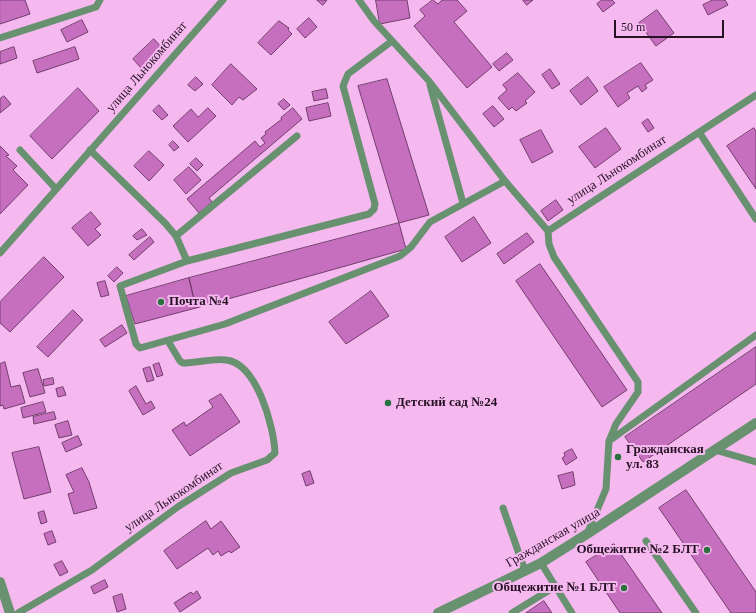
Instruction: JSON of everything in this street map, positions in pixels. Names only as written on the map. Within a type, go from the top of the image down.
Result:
[{"type":"street","name":"Гражданская улица","points":[[438,613],[541,563],[756,423]]},
{"type":"street","points":[[0,582],[10,613]]},
{"type":"lane","points":[[0,38],[96,7],[100,0]]},
{"type":"lane","name":"улица Льнокомбинат","points":[[0,253],[223,0]]},
{"type":"lane","points":[[359,0],[392,41],[429,81],[505,181],[548,231],[549,244],[554,257],[638,382],[638,392],[616,424],[609,442],[606,489],[587,534]]},
{"type":"lane","points":[[392,41],[348,74],[343,86],[376,204],[374,209],[369,214],[187,261],[120,286],[137,346],[144,347],[225,324],[400,256],[412,247],[430,222],[505,181]]},
{"type":"lane","points":[[429,81],[463,203]]},
{"type":"lane","name":"улица Льнокомбинат","points":[[548,231],[756,95]]},
{"type":"lane","points":[[699,132],[756,219]]},
{"type":"lane","points":[[176,236],[297,136]]},
{"type":"lane","points":[[20,150],[56,190]]},
{"type":"lane","points":[[90,150],[165,222],[176,236],[187,261]]},
{"type":"lane","points":[[609,442],[756,335]]},
{"type":"lane","name":"улица Льнокомбинат","points":[[18,613],[92,570],[179,506],[232,473],[268,460],[275,453],[274,440],[262,397],[254,381],[244,369],[228,360],[183,363],[180,361],[168,341]]},
{"type":"lane","points":[[715,450],[756,462]]},
{"type":"lane","points":[[503,508],[525,571]]},
{"type":"lane","points":[[646,541],[696,613]]},
{"type":"lane","points":[[541,563],[572,613]]},
{"type":"lane","points":[[512,613],[556,586]]},
{"type":"building","points":[[0,0],[25,0],[30,14],[0,24]]},
{"type":"building","points":[[317,0],[327,0],[323,5]]},
{"type":"building","points":[[376,0],[407,0],[410,18],[380,24]]},
{"type":"building","points":[[433,0],[438,4],[442,0],[457,0],[467,11],[454,22],[492,67],[467,88],[414,26],[425,16],[420,10]]},
{"type":"building","points":[[523,0],[533,0],[527,5]]},
{"type":"building","points":[[602,0],[612,0],[615,3],[603,12],[597,4]]},
{"type":"building","points":[[713,0],[725,0],[728,5],[708,15],[703,5]]},
{"type":"building","points":[[657,10],[674,33],[656,46],[639,23]]},
{"type":"building","points":[[309,18],[317,27],[305,38],[297,29]]},
{"type":"building","points":[[82,20],[88,32],[67,42],[61,30]]},
{"type":"building","points":[[279,21],[289,28],[288,30],[292,34],[271,55],[258,43]]},
{"type":"building","points":[[154,39],[162,48],[141,68],[133,59]]},
{"type":"building","points":[[14,47],[17,58],[0,64],[0,52]]},
{"type":"building","points":[[75,47],[79,59],[37,73],[33,61]]},
{"type":"building","points":[[507,53],[513,60],[499,71],[493,64]]},
{"type":"building","points":[[641,63],[653,80],[645,85],[647,88],[642,92],[638,86],[627,93],[630,98],[618,107],[604,87]]},
{"type":"building","points":[[231,64],[257,89],[243,100],[239,97],[232,105],[212,85]]},
{"type":"building","points":[[550,69],[560,84],[552,89],[542,75]]},
{"type":"building","points":[[518,73],[535,92],[525,101],[527,103],[516,111],[512,107],[509,110],[498,98],[507,90],[503,85]]},
{"type":"building","points":[[196,77],[203,84],[195,91],[188,85]]},
{"type":"building","points":[[588,77],[598,91],[581,105],[570,91]]},
{"type":"building","points":[[387,79],[429,215],[399,223],[358,86]]},
{"type":"building","points":[[78,88],[99,111],[52,159],[30,136]]},
{"type":"building","points":[[326,89],[328,98],[314,101],[312,92]]},
{"type":"building","points":[[4,96],[11,104],[0,113],[0,99]]},
{"type":"building","points":[[284,99],[290,105],[284,110],[278,104]]},
{"type":"building","points":[[328,103],[331,116],[309,121],[306,108]]},
{"type":"building","points":[[159,105],[168,115],[162,120],[153,111]]},
{"type":"building","points":[[493,106],[504,119],[494,127],[483,114]]},
{"type":"building","points":[[208,108],[216,116],[188,142],[173,126],[191,109],[198,117]]},
{"type":"building","points":[[293,108],[302,119],[209,198],[212,202],[199,213],[187,199],[255,141],[260,147],[265,143],[261,138],[266,134],[265,132]]},
{"type":"building","points":[[648,119],[654,128],[648,132],[642,123]]},
{"type":"building","points":[[606,128],[621,149],[595,168],[579,147]]},
{"type":"building","points":[[754,128],[756,131],[756,189],[727,146]]},
{"type":"building","points":[[541,130],[553,152],[532,163],[520,140]]},
{"type":"building","points":[[173,141],[179,147],[174,151],[169,145]]},
{"type":"building","points":[[0,146],[9,155],[6,156],[17,166],[13,170],[28,185],[0,214]]},
{"type":"building","points":[[149,151],[164,165],[149,181],[134,166]]},
{"type":"building","points":[[196,158],[203,165],[197,171],[190,164]]},
{"type":"building","points":[[189,167],[201,180],[186,194],[174,180]]},
{"type":"building","points":[[556,200],[563,210],[548,221],[541,211]]},
{"type":"building","points":[[91,212],[101,224],[95,229],[101,235],[88,246],[72,228]]},
{"type":"building","points":[[474,217],[491,243],[462,262],[445,237]]},
{"type":"building","points":[[399,223],[406,249],[196,308],[189,278]]},
{"type":"building","points":[[142,229],[147,235],[137,240],[133,236]]},
{"type":"building","points":[[527,233],[534,242],[504,264],[497,254]]},
{"type":"building","points":[[150,237],[154,242],[134,260],[129,255]]},
{"type":"building","points":[[44,257],[64,277],[10,332],[0,323],[0,302]]},
{"type":"building","points":[[540,264],[627,390],[602,407],[516,281]]},
{"type":"building","points":[[117,267],[123,273],[114,282],[108,276]]},
{"type":"building","name":"Почта №4","points":[[189,278],[196,308],[135,324],[126,296]]},
{"type":"building","points":[[105,281],[109,295],[101,297],[97,283]]},
{"type":"building","points":[[371,291],[389,316],[346,344],[329,322]]},
{"type":"building","points":[[73,310],[83,320],[48,357],[37,347]]},
{"type":"building","points":[[122,325],[127,333],[105,347],[100,340]]},
{"type":"building","points":[[756,347],[756,384],[643,462],[625,437]]},
{"type":"building","points":[[5,362],[11,387],[20,385],[25,403],[4,409],[3,405],[0,406],[0,364]]},
{"type":"building","points":[[159,363],[163,375],[157,377],[153,365]]},
{"type":"building","points":[[150,367],[154,380],[147,382],[143,369]]},
{"type":"building","points":[[38,369],[45,393],[30,397],[23,373]]},
{"type":"building","points":[[53,378],[54,384],[44,386],[43,380]]},
{"type":"building","points":[[136,386],[146,404],[151,401],[155,408],[143,415],[129,391]]},
{"type":"building","points":[[63,387],[66,395],[58,397],[56,389]]},
{"type":"building","points":[[221,394],[240,422],[190,456],[172,430],[184,422],[186,426],[213,407],[209,401]]},
{"type":"building","points":[[43,402],[46,412],[23,418],[21,408]]},
{"type":"building","points":[[54,412],[56,419],[34,424],[33,417]]},
{"type":"building","points":[[68,421],[72,435],[59,438],[55,425]]},
{"type":"building","points":[[78,436],[82,445],[66,452],[62,443]]},
{"type":"building","points":[[39,447],[51,492],[24,499],[12,453]]},
{"type":"building","points":[[572,449],[577,458],[566,465],[562,458],[565,456],[564,453]]},
{"type":"building","points":[[82,468],[89,482],[97,508],[74,514],[68,494],[74,492],[66,475]]},
{"type":"building","points":[[310,471],[314,483],[306,486],[302,474]]},
{"type":"building","points":[[573,472],[575,485],[562,489],[558,476]]},
{"type":"building","name":"Общежитие №2 БЛТ","points":[[686,490],[756,592],[756,613],[731,613],[659,508]]},
{"type":"building","points":[[44,511],[47,522],[41,524],[38,513]]},
{"type":"building","points":[[206,521],[211,529],[221,521],[240,547],[231,553],[229,551],[221,556],[218,551],[213,555],[208,548],[177,569],[164,551]]},
{"type":"building","points":[[52,531],[56,542],[48,545],[44,534]]},
{"type":"building","name":"Общежитие №1 БЛТ","points":[[614,544],[662,613],[620,613],[586,562]]},
{"type":"building","points":[[62,561],[68,572],[60,576],[54,565]]},
{"type":"building","points":[[105,580],[108,587],[94,594],[91,587]]},
{"type":"building","points":[[197,591],[201,598],[180,612],[174,603],[191,592],[193,594]]},
{"type":"building","points":[[122,594],[126,609],[117,612],[113,597]]},
{"type":"building","points":[[544,601],[552,613],[526,613]]},
{"type":"place","name":"Почта №4","points":[[161,302]]},
{"type":"place","name":"Детский сад №24","points":[[388,403]]},
{"type":"place","name":"Гражданская ул. 83","points":[[618,457]]},
{"type":"place","name":"Общежитие №2 БЛТ","points":[[707,550]]},
{"type":"place","name":"Общежитие №1 БЛТ","points":[[624,588]]}]
